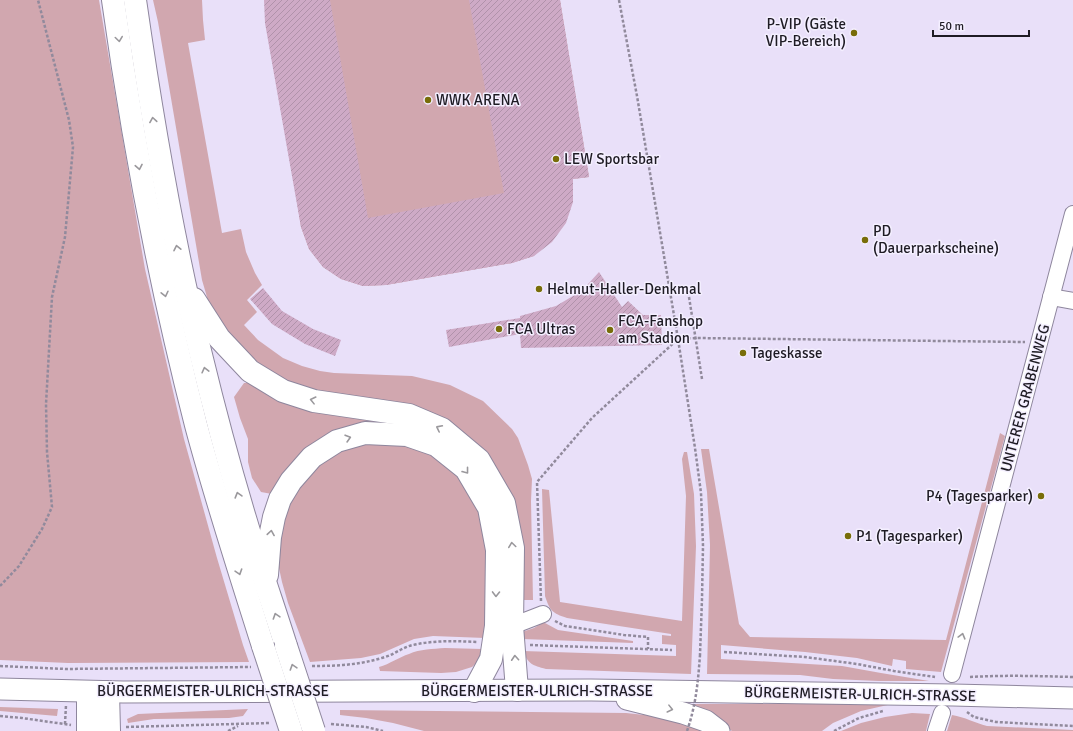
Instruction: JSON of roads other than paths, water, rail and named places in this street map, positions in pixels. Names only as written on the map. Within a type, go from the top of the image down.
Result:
[{"type":"highway","points":[[113,0],[137,154],[154,243],[179,358],[231,546],[291,731]]},
{"type":"highway","points":[[135,0],[145,71],[170,217],[185,286],[218,421],[250,534],[286,646],[323,728]]},
{"type":"highway","points":[[185,286],[219,338],[250,371],[283,391],[314,400],[409,415],[442,429],[479,460],[504,503],[512,548],[512,626],[517,690]]},
{"type":"highway","points":[[266,586],[270,537],[274,517],[280,499],[290,481],[312,457],[337,441],[365,433],[407,435],[436,445],[466,469],[489,508],[497,550],[496,626],[491,659],[474,691]]},
{"type":"highway","points":[[98,692],[98,729]]},
{"type":"main road","name":"BÜRGERMEISTER-ULRICH-STRASSE","points":[[0,689],[98,692],[591,690],[1073,698]]},
{"type":"main road","points":[[591,690],[683,713],[706,721],[719,731]]},
{"type":"street","name":"UNTERER GRABENWEG","points":[[953,676],[1051,297],[1068,256],[1073,214]]},
{"type":"street","points":[[1051,297],[1073,301]]},
{"type":"street","points":[[512,626],[543,614]]},
{"type":"street","points":[[936,731],[942,712]]},
{"type":"place","name":"P-VIP (Gäste VIP-Bereich)","points":[[854,33]]},
{"type":"place","name":"WWK ARENA","points":[[428,100]]},
{"type":"place","name":"LEW Sportsbar","points":[[556,159]]},
{"type":"place","name":"PD (Dauerparkscheine)","points":[[865,240]]},
{"type":"place","name":"Helmut-Haller-Denkmal","points":[[539,289]]},
{"type":"place","name":"FCA Ultras","points":[[499,329]]},
{"type":"place","name":"FCA-Fanshop am Stadion","points":[[610,330]]},
{"type":"place","name":"Tageskasse","points":[[743,353]]},
{"type":"place","name":"P4 (Tagesparker)","points":[[1041,496]]},
{"type":"place","name":"P1 (Tagesparker)","points":[[848,536]]}]
